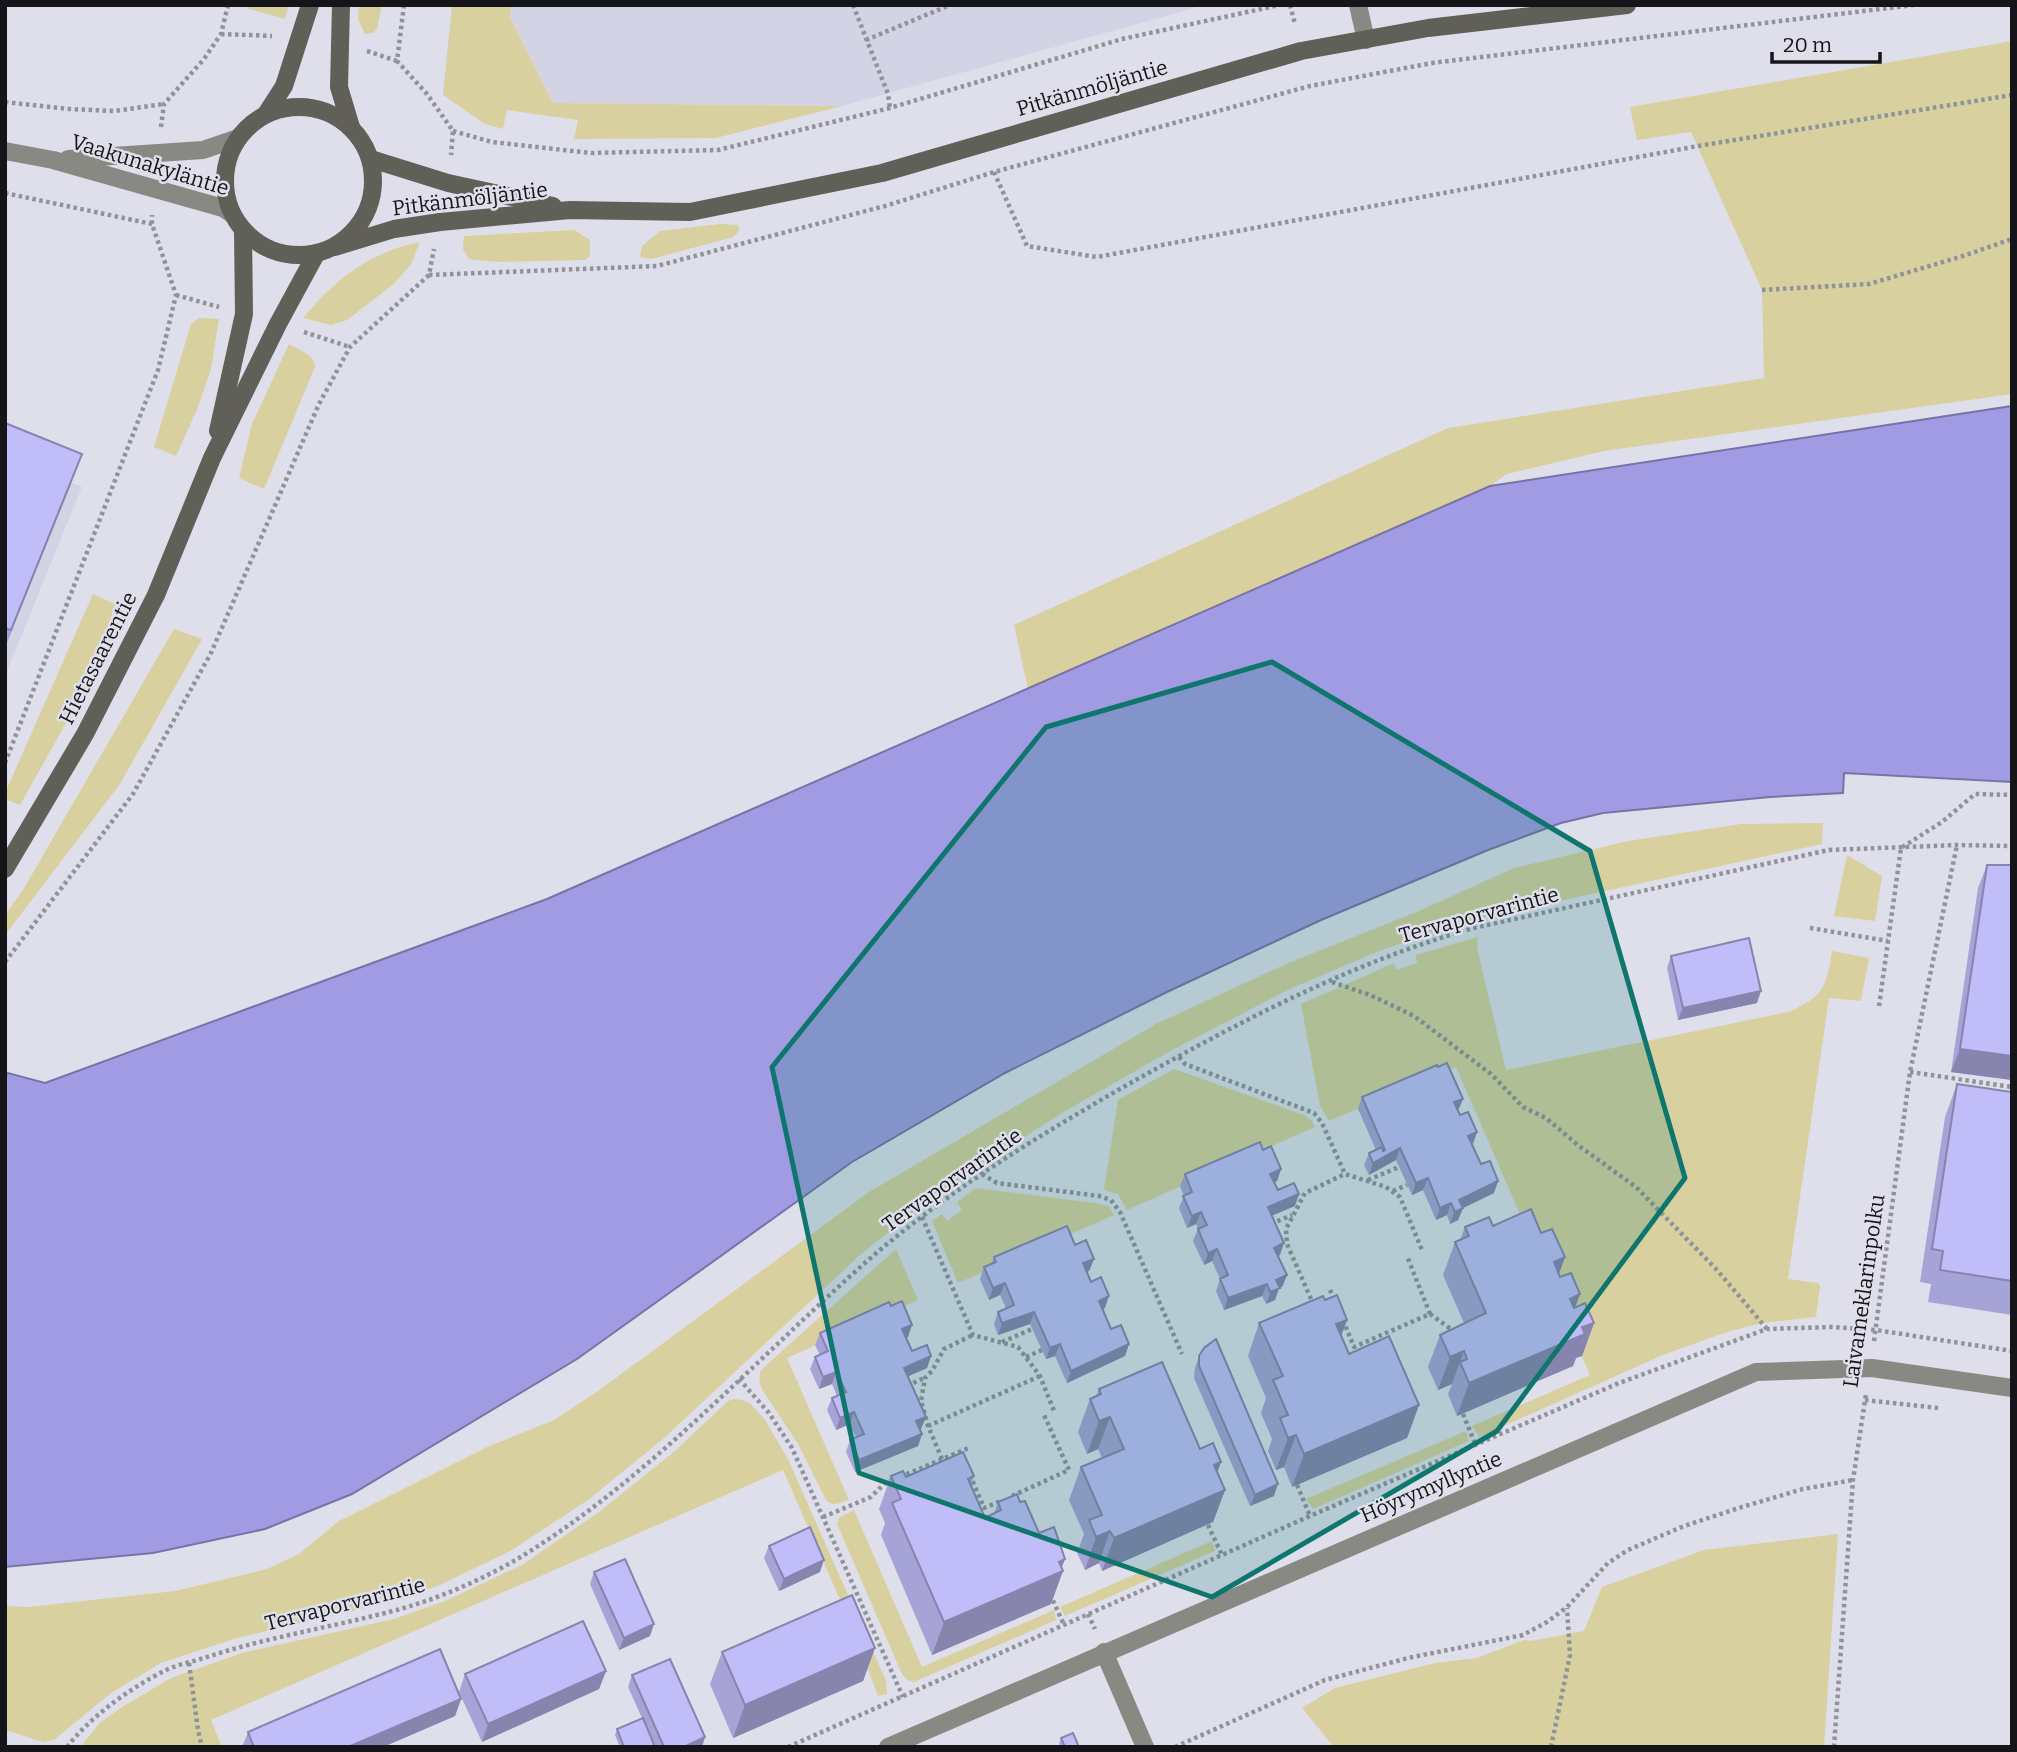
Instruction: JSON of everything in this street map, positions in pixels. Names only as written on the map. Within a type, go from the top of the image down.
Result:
[{"type":"street","points":[[266,114],[284,86],[310,5]]},
{"type":"street","points":[[341,5],[339,87],[351,127]]},
{"type":"street","points":[[1358,5],[1366,40]]},
{"type":"street","name":"Pitkänmöljäntie","points":[[335,247],[394,229],[570,209],[690,212],[882,173],[1301,51],[1428,28],[1628,5]]},
{"type":"street","points":[[302,106],[336,116],[351,127],[371,159],[374,179],[372,200],[364,219],[351,235],[335,247],[316,254],[296,256],[276,252],[243,231],[232,214],[226,195],[225,176],[229,156],[238,138],[251,124],[266,114],[302,106]]},
{"type":"street","name":"Vaakunakyläntie","points":[[53,160],[203,150],[238,138]]},
{"type":"street","name":"Vaakunakyläntie","points":[[5,151],[53,160],[151,187],[223,208],[232,214]]},
{"type":"street","name":"Pitkänmöljäntie","points":[[371,159],[448,183],[570,209]]},
{"type":"street","name":"Hietasaarentie","points":[[212,458],[244,313],[243,231]]},
{"type":"street","name":"Hietasaarentie","points":[[5,869],[85,734],[156,595],[212,458],[316,254]]},
{"type":"street","name":"Höyrymyllyntie","points":[[888,1747],[1756,1373],[1872,1368],[2012,1388]]},
{"type":"street","points":[[1104,1652],[1144,1747]]},
{"type":"path","points":[[5,102],[114,111],[164,104],[204,59],[221,34],[228,5]]},
{"type":"path","points":[[853,5],[888,94],[890,108]]},
{"type":"path","points":[[866,40],[950,5]]},
{"type":"path","points":[[453,131],[492,142],[591,153],[718,150],[890,108],[1122,39],[1280,5]]},
{"type":"path","points":[[429,275],[657,266],[885,206],[994,173],[1310,86],[1432,63],[1914,5]]},
{"type":"path","points":[[994,173],[1027,246],[1097,257],[1698,146],[2012,95]]},
{"type":"path","points":[[5,763],[158,370],[176,295],[152,224],[151,187]]},
{"type":"path","points":[[5,193],[152,224]]},
{"type":"path","points":[[1762,290],[1869,284],[2012,239]]},
{"type":"path","points":[[5,962],[133,794],[211,653],[319,404],[350,347]]},
{"type":"path","points":[[1879,1006],[1901,848],[1942,822],[1975,794],[2012,795]]},
{"type":"path","name":"Tervaporvarintie","points":[[66,1747],[81,1729],[117,1701],[166,1670],[240,1646],[393,1611],[443,1595],[517,1558],[594,1506],[669,1445],[868,1261],[922,1217],[981,1174],[1072,1117],[1230,1028],[1396,953],[1474,928],[1829,850],[1957,845],[2012,846]]},
{"type":"path","name":"Laivameklarinpolku","points":[[1833,1747],[1853,1480],[1872,1368],[1910,1072],[1957,845]]},
{"type":"path","points":[[1810,928],[1888,941]]},
{"type":"path","points":[[1331,982],[1370,995],[1414,1016],[1492,1074],[1523,1107],[1546,1118],[1579,1146],[1636,1187],[1717,1270],[1767,1329]]},
{"type":"path","points":[[1179,1056],[1185,1064],[1314,1113],[1322,1123],[1345,1174]]},
{"type":"path","points":[[1910,1072],[2012,1087]]},
{"type":"path","points":[[1367,1181],[1399,1167]]},
{"type":"path","points":[[981,1174],[997,1183],[1099,1196],[1111,1200],[1120,1212],[1182,1354]]},
{"type":"path","points":[[1311,1299],[1287,1244],[1286,1229],[1304,1193],[1345,1174],[1392,1191],[1400,1197],[1422,1250]]},
{"type":"path","points":[[1392,1191],[1407,1185]]},
{"type":"path","points":[[1267,1226],[1293,1214]]},
{"type":"path","points":[[922,1217],[973,1335]]},
{"type":"path","points":[[1277,1249],[1287,1244]]},
{"type":"path","points":[[1408,1256],[1430,1314],[1456,1333]]},
{"type":"path","points":[[1330,1290],[1335,1301]]},
{"type":"path","points":[[1340,1313],[1354,1347]]},
{"type":"path","points":[[1347,1354],[1354,1347],[1430,1314]]},
{"type":"path","points":[[788,1747],[1310,1516],[1619,1383],[1767,1329],[1831,1327],[1875,1330],[2012,1351]]},
{"type":"path","points":[[1001,1343],[1032,1329]]},
{"type":"path","points":[[904,1388],[925,1378],[944,1349],[973,1335],[1018,1347],[1040,1376],[1054,1411]]},
{"type":"path","points":[[1026,1357],[1042,1350]]},
{"type":"path","points":[[928,1426],[1040,1376]]},
{"type":"path","points":[[925,1378],[921,1401],[942,1459]]},
{"type":"path","points":[[739,1379],[769,1413],[792,1448],[903,1697]]},
{"type":"path","points":[[1865,1400],[1951,1410]]},
{"type":"path","points":[[1463,1414],[1476,1446]]},
{"type":"path","points":[[1044,1415],[1069,1471]]},
{"type":"path","points":[[823,1517],[871,1497],[884,1484],[971,1447]]},
{"type":"path","points":[[960,1452],[984,1508]]},
{"type":"path","points":[[981,1514],[984,1508],[1069,1471],[1077,1471]]},
{"type":"path","points":[[1175,1747],[1325,1680],[1408,1658],[1524,1635],[1567,1607],[1608,1563],[1628,1550],[1684,1526],[1742,1507],[1803,1489],[1853,1480]]},
{"type":"path","points":[[1297,1485],[1310,1516]]},
{"type":"path","points":[[1208,1525],[1222,1555]]},
{"type":"path","points":[[1050,1593],[1064,1625]]},
{"type":"path","points":[[1551,1747],[1570,1655],[1567,1607]]},
{"type":"path","points":[[189,1663],[202,1747]]},
{"type":"highlighted area","points":[[1272,662],[1590,851],[1685,1178],[1497,1431],[1212,1597],[859,1473],[772,1067],[1046,727]]},
{"type":"shaded area","points":[[245,5],[289,5],[285,19],[249,9]]},
{"type":"shaded area","points":[[359,5],[382,5],[377,29],[373,33],[365,34],[358,19]]},
{"type":"shaded area","points":[[452,5],[511,5],[510,17],[553,103],[842,106],[716,138],[574,139],[578,120],[507,110],[503,129],[485,124],[443,95]]},
{"type":"shaded area","points":[[511,5],[1206,5],[842,106],[553,103],[510,17]]},
{"type":"shaded area","points":[[2012,41],[2012,394],[1604,451],[1507,474],[1490,486],[1028,689],[1014,625],[1448,428],[1764,378],[1762,290],[1691,132],[1637,140],[1630,107]]},
{"type":"shaded area","points":[[720,224],[738,225],[739,231],[733,237],[652,259],[640,257],[642,246],[660,231]]},
{"type":"shaded area","points":[[574,230],[590,240],[590,256],[585,260],[497,262],[469,259],[463,249],[464,236]]},
{"type":"shaded area","points":[[420,242],[411,264],[395,283],[347,320],[331,325],[303,318],[341,280],[369,260]]},
{"type":"shaded area","points":[[199,318],[219,319],[211,369],[198,407],[176,456],[154,447],[191,324]]},
{"type":"shaded area","points":[[289,344],[309,356],[315,367],[264,489],[239,478],[252,424]]},
{"type":"shaded area","points":[[2012,406],[2012,782],[1844,773],[1843,793],[1603,813],[1561,823],[1488,850],[1321,920],[1167,992],[1005,1073],[852,1162],[577,1359],[352,1494],[265,1529],[153,1553],[5,1567],[5,1076],[8,1073],[45,1083],[547,899],[1490,486]]},
{"type":"shaded area","points":[[5,455],[82,487],[7,671],[5,670]]},
{"type":"shaded area","points":[[93,594],[115,604],[94,673],[20,805],[5,799],[5,793]]},
{"type":"shaded area","points":[[174,629],[202,639],[120,784],[5,935],[5,915],[23,890]]},
{"type":"shaded area","points":[[1823,823],[1822,844],[1472,920],[1379,951],[1292,988],[1174,1049],[1067,1110],[975,1168],[918,1209],[861,1254],[663,1439],[588,1500],[512,1550],[440,1585],[388,1603],[237,1638],[161,1663],[111,1693],[54,1740],[43,1742],[5,1730],[5,1606],[28,1607],[175,1591],[267,1569],[299,1554],[339,1521],[487,1447],[554,1420],[598,1391],[869,1192],[1156,1024],[1286,964],[1419,911],[1514,868],[1628,841],[1741,824]]},
{"type":"shaded area","points":[[1847,855],[1882,876],[1875,921],[1834,916]]},
{"type":"shaded area","points":[[1478,937],[1477,948],[1506,1070],[1788,1012],[1809,1002],[1821,990],[1828,974],[1832,951],[1869,958],[1861,1001],[1829,998],[1788,1279],[1818,1283],[1820,1286],[1816,1317],[1761,1323],[1724,1333],[1663,1355],[1479,1437],[1472,1426],[1590,1375],[1456,1067],[1329,1121],[1320,1106],[1301,1004],[1394,963],[1397,970],[1417,963],[1416,955]]},
{"type":"shaded area","points":[[1174,1069],[1304,1115],[1315,1127],[1127,1210],[1118,1194],[1104,1190],[1118,1100]]},
{"type":"shaded area","points":[[976,1188],[1095,1203],[1108,1206],[1114,1215],[958,1283],[932,1221],[942,1214],[947,1221],[962,1210],[957,1202]]},
{"type":"shaded area","points":[[896,1249],[918,1300],[787,1358],[849,1500],[831,1503],[826,1500],[798,1444],[763,1391],[759,1381],[760,1373]]},
{"type":"shaded area","points":[[734,1399],[751,1404],[765,1420],[788,1459],[886,1681],[887,1694],[878,1696],[853,1629],[783,1470],[211,1720],[222,1747],[80,1747],[100,1723],[171,1678],[242,1653],[394,1619],[445,1601],[522,1565],[599,1512],[675,1451],[728,1401]]},
{"type":"shaded area","points":[[1466,1431],[1469,1441],[1313,1509],[1306,1499]]},
{"type":"shaded area","points":[[854,1510],[922,1667],[1054,1610],[1056,1620],[914,1682],[907,1680],[902,1674],[837,1524],[839,1518]]},
{"type":"shaded area","points":[[1838,1534],[1824,1747],[1334,1747],[1302,1708],[1335,1688],[1435,1663],[1477,1658],[1524,1640],[1584,1631],[1602,1587],[1704,1550]]},
{"type":"shaded area","points":[[1212,1541],[1215,1551],[1065,1616],[1060,1607]]},
{"type":"building","points":[[5,423],[82,454],[11,630],[5,628]]},
{"type":"building","points":[[1987,865],[2012,865],[2012,1056],[1960,1049]]},
{"type":"building","points":[[1749,938],[1761,991],[1683,1008],[1671,956]]},
{"type":"building","points":[[1447,1063],[1463,1099],[1454,1102],[1460,1115],[1468,1112],[1477,1132],[1468,1136],[1481,1164],[1490,1161],[1498,1181],[1459,1200],[1463,1208],[1455,1212],[1451,1203],[1440,1208],[1428,1178],[1416,1183],[1400,1148],[1373,1163],[1369,1153],[1382,1147],[1383,1151],[1385,1150],[1362,1097]]},
{"type":"building","points":[[1957,1084],[2012,1092],[2012,1281],[1940,1270],[1943,1251],[1932,1249]]},
{"type":"building","points":[[1260,1142],[1263,1150],[1271,1146],[1281,1169],[1270,1174],[1278,1190],[1294,1183],[1299,1194],[1268,1207],[1284,1243],[1274,1248],[1287,1275],[1276,1280],[1280,1288],[1270,1292],[1267,1284],[1228,1298],[1220,1279],[1228,1275],[1217,1249],[1208,1253],[1198,1229],[1207,1225],[1201,1212],[1192,1216],[1183,1196],[1192,1192],[1185,1174]]},
{"type":"building","points":[[1531,1209],[1541,1233],[1552,1229],[1565,1257],[1554,1262],[1560,1277],[1571,1273],[1580,1294],[1570,1299],[1574,1308],[1585,1303],[1594,1323],[1582,1327],[1585,1334],[1469,1383],[1460,1362],[1467,1359],[1464,1351],[1450,1357],[1440,1335],[1486,1313],[1455,1242],[1469,1236],[1465,1227],[1489,1217],[1493,1226]]},
{"type":"building","points":[[1067,1226],[1075,1245],[1086,1240],[1094,1259],[1083,1263],[1091,1282],[1101,1277],[1109,1296],[1099,1301],[1111,1329],[1121,1325],[1129,1344],[1071,1371],[1060,1344],[1050,1348],[1034,1312],[1002,1323],[998,1312],[1014,1305],[1005,1283],[993,1288],[984,1267],[996,1262],[994,1257]]},
{"type":"building","points":[[1337,1295],[1347,1320],[1336,1324],[1349,1354],[1389,1336],[1419,1405],[1304,1454],[1296,1435],[1288,1438],[1280,1418],[1288,1415],[1273,1380],[1283,1376],[1259,1323],[1323,1296],[1325,1300]]},
{"type":"building","points":[[902,1301],[912,1325],[902,1329],[912,1351],[927,1345],[931,1356],[904,1368],[926,1417],[916,1421],[922,1434],[859,1460],[850,1440],[864,1434],[854,1412],[840,1418],[832,1398],[846,1392],[836,1372],[823,1377],[815,1357],[828,1351],[820,1333],[889,1302],[891,1306]]},
{"type":"building","points":[[1216,1339],[1278,1484],[1255,1495],[1199,1366],[1199,1356],[1204,1348]]},
{"type":"building","points":[[1162,1362],[1200,1449],[1213,1443],[1221,1462],[1214,1465],[1225,1490],[1114,1538],[1110,1531],[1096,1537],[1089,1520],[1102,1515],[1081,1467],[1124,1449],[1110,1417],[1099,1421],[1090,1399],[1101,1394],[1099,1389]]},
{"type":"building","points":[[963,1452],[974,1476],[968,1479],[985,1518],[1001,1510],[998,1502],[1017,1494],[1020,1502],[1025,1501],[1039,1533],[1054,1527],[1065,1559],[1059,1562],[1063,1571],[944,1622],[892,1503],[901,1499],[891,1476],[903,1471],[906,1477]]},
{"type":"building","points":[[810,1527],[824,1560],[784,1579],[769,1546]]},
{"type":"building","points":[[625,1559],[654,1624],[624,1638],[594,1572]]},
{"type":"building","points":[[852,1595],[875,1648],[745,1705],[722,1652]]},
{"type":"building","points":[[583,1621],[606,1671],[488,1724],[465,1674]]},
{"type":"building","points":[[440,1649],[461,1699],[348,1747],[254,1747],[248,1732]]},
{"type":"building","points":[[670,1659],[705,1737],[684,1747],[664,1747],[632,1675]]},
{"type":"building","points":[[643,1718],[655,1747],[624,1747],[617,1729]]},
{"type":"building","points":[[1073,1733],[1079,1747],[1065,1747],[1061,1738]]}]
